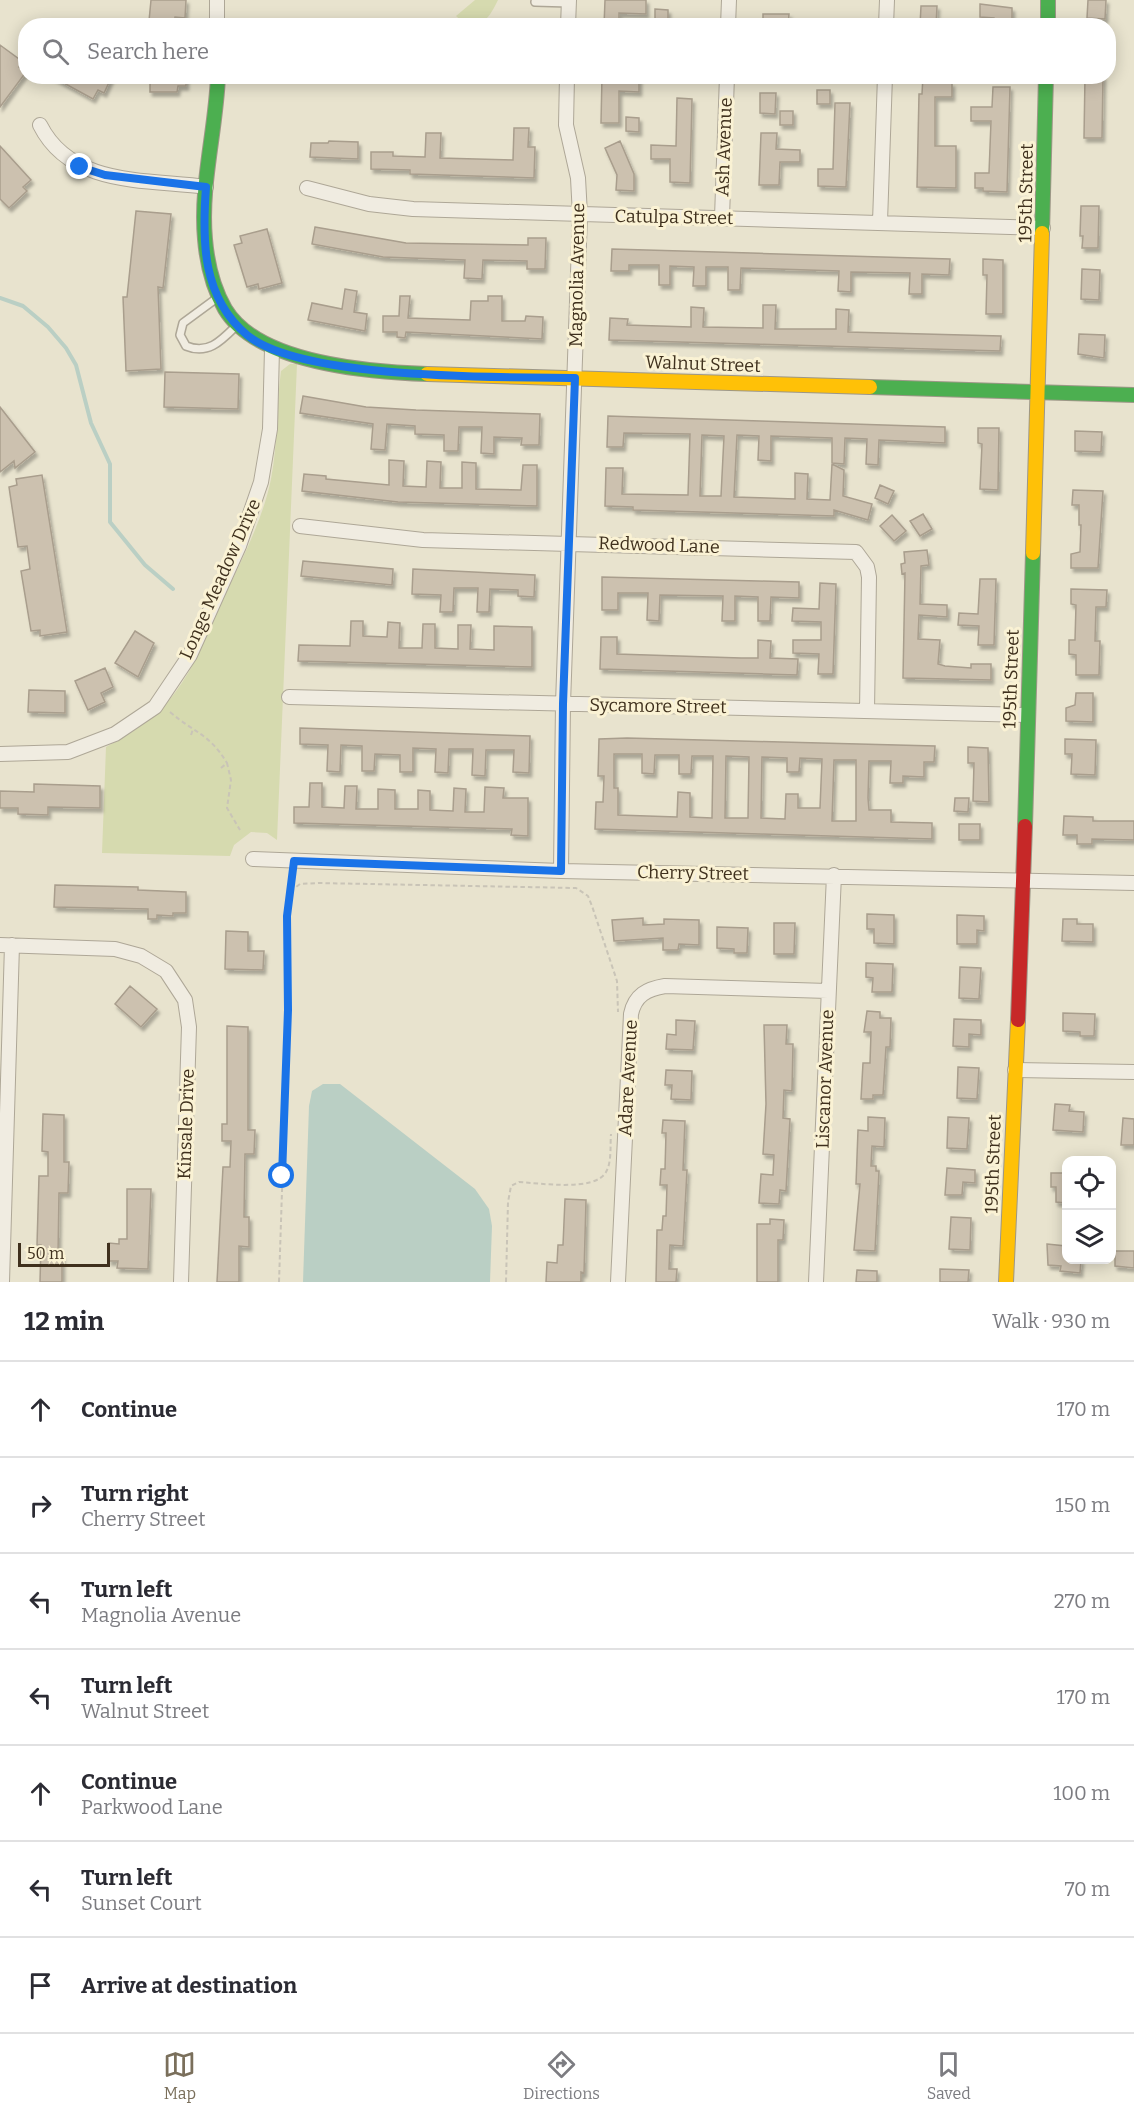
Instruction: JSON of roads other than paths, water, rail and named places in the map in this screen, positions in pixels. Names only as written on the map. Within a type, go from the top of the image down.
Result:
[{"type":"street","points":[[217,0],[217,18]]},
{"type":"street","points":[[728,18],[729,0]]},
{"type":"street","points":[[886,18],[887,0]]},
{"type":"street","points":[[1048,0],[1048,18]]},
{"type":"street","points":[[568,18],[569,2]]},
{"type":"street","name":"Walnut Street","points":[[217,84],[206,187],[204,234],[208,274],[226,310],[248,335],[272,349],[326,362],[400,373],[1134,395]]},
{"type":"street","name":"Magnolia Avenue","points":[[561,871],[563,704],[580,215],[578,178],[566,125],[567,84]]},
{"type":"street","name":"Ash Avenue","points":[[722,217],[727,84]]},
{"type":"street","points":[[880,222],[885,84]]},
{"type":"street","name":"195th Street","points":[[1006,1282],[1024,880],[1046,84]]},
{"type":"street","points":[[40,125],[47,138],[68,158],[93,172],[206,187]]},
{"type":"street","name":"Catulpa Street","points":[[307,188],[390,208],[1043,228]]},
{"type":"street","name":"Longe Meadow Drive","points":[[0,754],[68,752],[115,734],[155,707],[190,656],[239,546],[261,482],[270,429],[272,349]]},
{"type":"street","name":"Redwood Lane","points":[[300,526],[423,540],[569,542],[856,552],[867,567],[869,577],[867,711]]},
{"type":"street","name":"Sycamore Street","points":[[289,697],[1027,716]]},
{"type":"street","name":"Cherry Street","points":[[253,859],[561,871],[1134,883]]},
{"type":"street","name":"Liscanor Avenue","points":[[816,1282],[834,875]]},
{"type":"street","points":[[2,1282],[6,945]]},
{"type":"street","name":"Kinsale Drive","points":[[6,945],[115,950],[141,956],[166,971],[185,1000],[189,1027],[180,1282]]},
{"type":"street","name":"Adare Avenue","points":[[618,1282],[631,1014],[637,998],[650,989],[665,986],[828,991]]},
{"type":"street","points":[[1015,1070],[1134,1072]]},
{"type":"lane","points":[[536,2],[569,2]]},
{"type":"lane","points":[[219,296],[183,323],[180,335],[186,346],[205,350],[219,342],[238,324]]},
{"type":"waterway","points":[[0,298],[23,306],[48,327],[66,348],[76,365],[91,423],[110,464],[110,522],[145,565],[173,589]]}]
